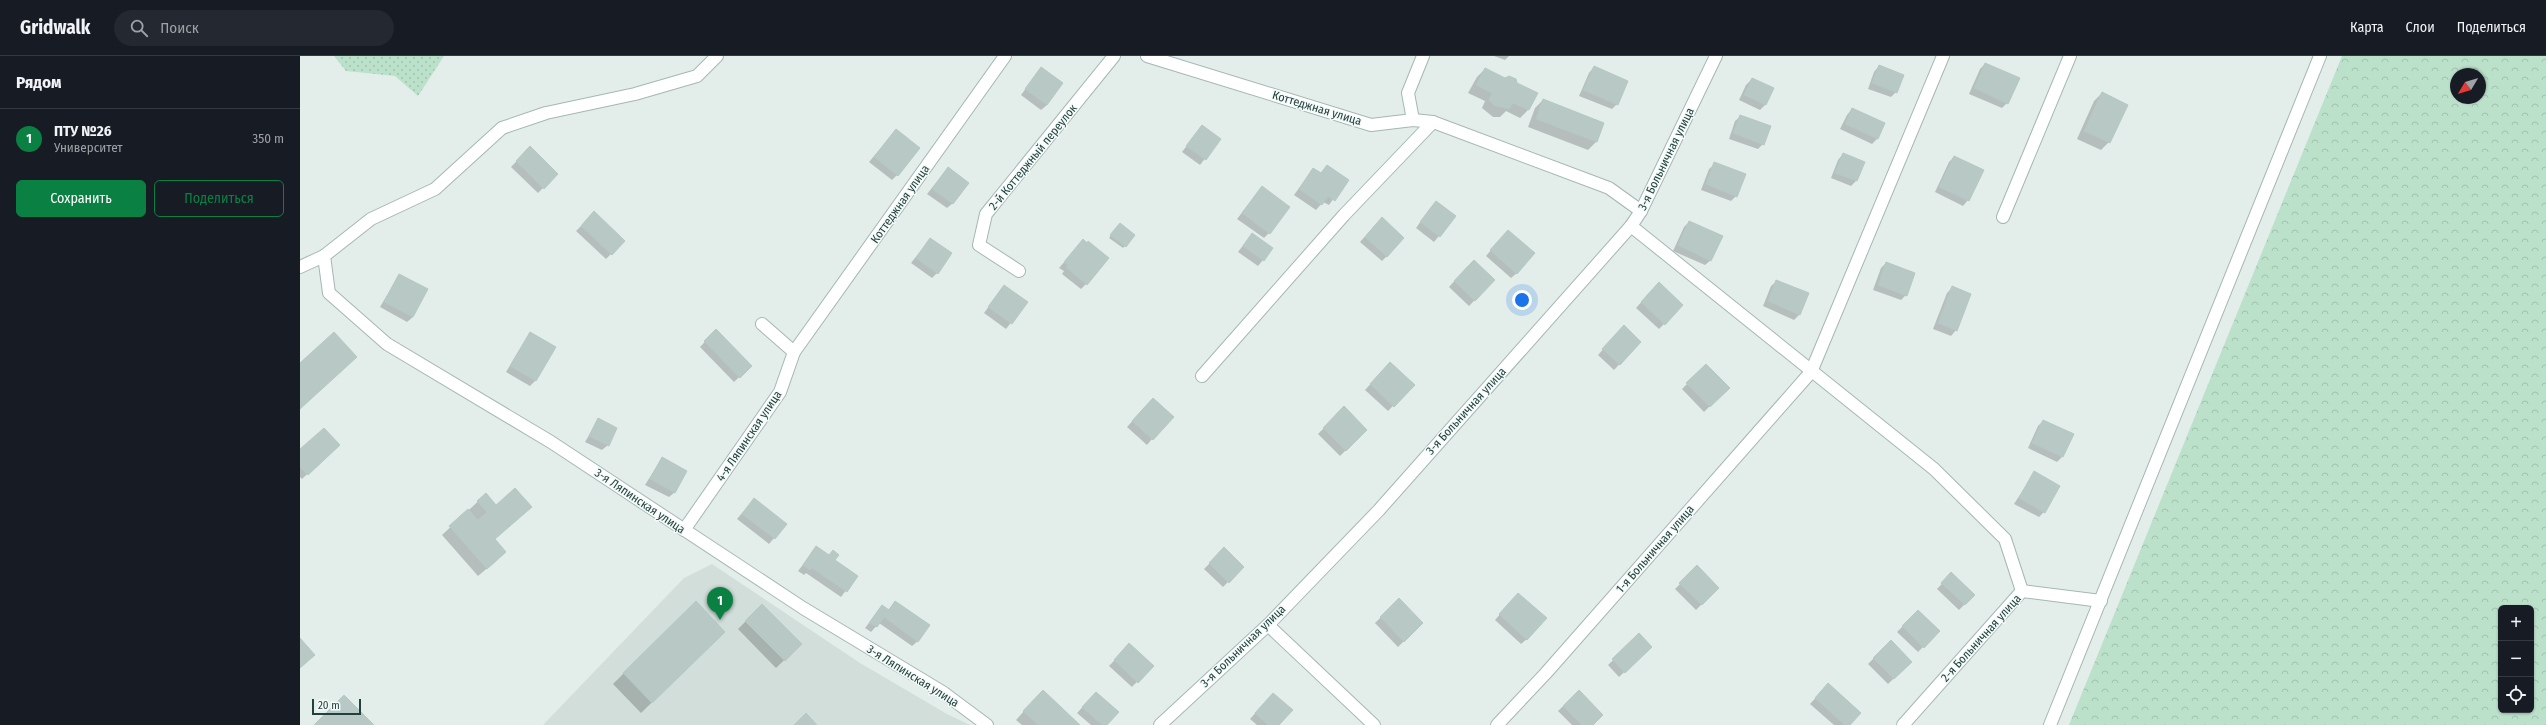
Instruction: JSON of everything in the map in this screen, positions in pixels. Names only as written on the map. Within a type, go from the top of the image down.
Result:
[{"type":"street","points":[[300,267],[324,256],[371,219],[435,189],[502,128],[546,113],[635,94],[697,76],[717,56]]},
{"type":"street","name":"Коттеджная улица","points":[[794,352],[1005,56]]},
{"type":"street","name":"2-й Коттеджный переулок","points":[[1019,271],[979,246],[986,214],[1114,56]]},
{"type":"street","name":"Коттеджная улица","points":[[1147,56],[1371,125],[1413,120],[1433,122],[1609,188],[1641,211]]},
{"type":"street","points":[[1413,120],[1408,93],[1423,56]]},
{"type":"street","name":"3-я Больничная улица","points":[[1160,725],[1268,625],[1379,510],[1631,226],[1641,211],[1716,56]]},
{"type":"street","name":"1-я Больничная улица","points":[[1497,725],[1811,372],[1943,56]]},
{"type":"street","points":[[2003,217],[2070,56]]},
{"type":"street","points":[[2050,725],[2101,602],[2320,56]]},
{"type":"street","points":[[1202,376],[1344,215],[1433,122]]},
{"type":"street","points":[[1631,226],[1934,470],[2005,539],[2022,591]]},
{"type":"street","name":"3-я Ляпинская улица","points":[[324,256],[330,293],[387,344],[551,442],[803,608],[944,693],[987,725]]},
{"type":"street","points":[[762,324],[794,352]]},
{"type":"street","name":"4-я Ляпинская улица","points":[[684,530],[780,392],[794,352]]},
{"type":"street","name":"2-я Больничная улица","points":[[1903,725],[2022,591],[2101,602]]},
{"type":"street","points":[[1268,625],[1374,725]]},
{"type":"shaded area","points":[[712,564],[860,663],[947,714],[970,725],[543,725],[684,578]]},
{"type":"green space","points":[[334,56],[444,56],[418,96],[395,76],[346,71]]},
{"type":"green space","points":[[2342,56],[2546,56],[2546,725],[2069,725]]},
{"type":"building","points":[[1985,63],[2020,78],[2008,104],[1974,88]]},
{"type":"building","points":[[1879,65],[1904,75],[1897,93],[1872,83]]},
{"type":"building","points":[[1594,66],[1628,81],[1618,105],[1583,90]]},
{"type":"building","points":[[1041,67],[1063,83],[1047,105],[1025,89]]},
{"type":"building","points":[[1485,68],[1505,78],[1509,76],[1516,79],[1517,83],[1538,93],[1529,110],[1513,103],[1509,109],[1495,106],[1489,100],[1492,93],[1476,85]]},
{"type":"building","points":[[1752,78],[1774,88],[1766,105],[1744,95]]},
{"type":"building","points":[[2102,92],[2128,105],[2110,143],[2084,131]]},
{"type":"building","points":[[1543,99],[1604,123],[1597,142],[1536,119]]},
{"type":"building","points":[[1852,108],[1885,123],[1878,139],[1845,124]]},
{"type":"building","points":[[1740,115],[1771,126],[1764,145],[1733,133]]},
{"type":"building","points":[[1202,125],[1221,139],[1206,160],[1186,146]]},
{"type":"building","points":[[896,129],[920,148],[898,176],[874,157]]},
{"type":"building","points":[[530,146],[558,174],[544,189],[516,161]]},
{"type":"building","points":[[1843,153],[1865,162],[1857,181],[1835,173]]},
{"type":"building","points":[[1954,156],[1984,170],[1969,201],[1939,187]]},
{"type":"building","points":[[1714,162],[1746,174],[1737,197],[1706,184]]},
{"type":"building","points":[[1327,165],[1349,180],[1335,201],[1328,196],[1322,205],[1299,189],[1313,168],[1321,173]]},
{"type":"building","points":[[948,167],[969,183],[953,204],[932,189]]},
{"type":"building","points":[[1262,186],[1290,207],[1270,234],[1242,213]]},
{"type":"building","points":[[1436,201],[1456,216],[1440,237],[1420,222]]},
{"type":"building","points":[[594,211],[625,241],[612,255],[581,226]]},
{"type":"building","points":[[1382,217],[1404,238],[1387,257],[1365,237]]},
{"type":"building","points":[[1689,221],[1723,236],[1711,261],[1678,245]]},
{"type":"building","points":[[1120,223],[1135,235],[1126,247],[1110,235]]},
{"type":"building","points":[[1508,230],[1535,253],[1517,274],[1490,250]]},
{"type":"building","points":[[1252,233],[1273,248],[1264,261],[1243,246]]},
{"type":"building","points":[[930,238],[952,253],[938,274],[916,258]]},
{"type":"building","points":[[1083,239],[1087,243],[1088,241],[1109,258],[1087,285],[1067,268],[1068,265],[1064,262]]},
{"type":"building","points":[[1474,260],[1495,280],[1475,301],[1454,281]]},
{"type":"building","points":[[1886,262],[1915,273],[1907,296],[1878,285]]},
{"type":"building","points":[[399,274],[428,289],[413,317],[384,302]]},
{"type":"building","points":[[1776,280],[1809,293],[1800,315],[1768,301]]},
{"type":"building","points":[[1659,282],[1683,305],[1665,325],[1641,302]]},
{"type":"building","points":[[1004,285],[1028,302],[1012,324],[988,307]]},
{"type":"building","points":[[1952,286],[1971,294],[1957,331],[1938,323]]},
{"type":"building","points":[[1624,325],[1641,342],[1620,365],[1602,349]]},
{"type":"building","points":[[716,329],[752,366],[740,378],[704,341]]},
{"type":"building","points":[[334,332],[357,357],[300,409],[300,363]]},
{"type":"building","points":[[530,332],[556,347],[536,381],[510,366]]},
{"type":"building","points":[[1390,362],[1415,385],[1394,407],[1370,384]]},
{"type":"building","points":[[1706,364],[1730,388],[1710,407],[1686,383]]},
{"type":"building","points":[[1153,398],[1174,417],[1153,440],[1132,421]]},
{"type":"building","points":[[1344,406],[1367,430],[1346,451],[1323,428]]},
{"type":"building","points":[[598,418],[617,428],[609,446],[589,436]]},
{"type":"building","points":[[2043,420],[2074,434],[2063,457],[2032,443]]},
{"type":"building","points":[[324,428],[340,445],[308,475],[300,467],[300,449]]},
{"type":"building","points":[[662,457],[687,471],[675,493],[650,479]]},
{"type":"building","points":[[2034,471],[2060,486],[2045,513],[2019,498]]},
{"type":"building","points":[[515,488],[532,507],[495,539],[506,552],[487,569],[449,526],[468,509],[478,520],[487,512],[477,501],[486,493],[496,505]]},
{"type":"building","points":[[754,498],[787,524],[775,539],[742,514]]},
{"type":"building","points":[[816,546],[829,555],[833,550],[839,555],[835,560],[858,576],[847,592],[812,568],[810,570],[803,565]]},
{"type":"building","points":[[1224,547],[1244,567],[1229,583],[1209,563]]},
{"type":"building","points":[[1697,565],[1719,588],[1702,605],[1679,583]]},
{"type":"building","points":[[1951,572],[1975,595],[1965,605],[1941,583]]},
{"type":"building","points":[[1518,593],[1547,618],[1527,640],[1499,614]]},
{"type":"building","points":[[1399,598],[1423,623],[1404,642],[1380,617]]},
{"type":"building","points":[[696,601],[725,632],[652,703],[623,673]]},
{"type":"building","points":[[895,601],[930,625],[918,642],[884,617],[877,627],[869,623],[882,605],[889,610]]},
{"type":"building","points":[[762,604],[802,644],[785,661],[745,621]]},
{"type":"building","points":[[1918,610],[1940,631],[1924,648],[1902,626]]},
{"type":"building","points":[[1639,633],[1652,647],[1625,673],[1612,659]]},
{"type":"building","points":[[300,638],[315,655],[300,668]]},
{"type":"building","points":[[1891,640],[1912,662],[1894,679],[1873,658]]},
{"type":"building","points":[[1129,643],[1154,666],[1138,683],[1114,660]]},
{"type":"building","points":[[1828,683],[1861,713],[1850,725],[1845,725],[1815,698]]},
{"type":"building","points":[[1043,690],[1080,725],[1038,725],[1023,711]]},
{"type":"building","points":[[1579,690],[1603,715],[1593,725],[1582,725],[1563,706]]},
{"type":"building","points":[[1096,692],[1119,712],[1107,725],[1102,725],[1082,707]]},
{"type":"building","points":[[1273,693],[1293,710],[1279,725],[1268,725],[1255,713]]},
{"type":"building","points":[[344,695],[374,725],[314,725]]},
{"type":"building","points":[[806,713],[817,725],[794,725]]},
{"type":"place","name":"ПТУ №26","points":[[720,620]]}]
